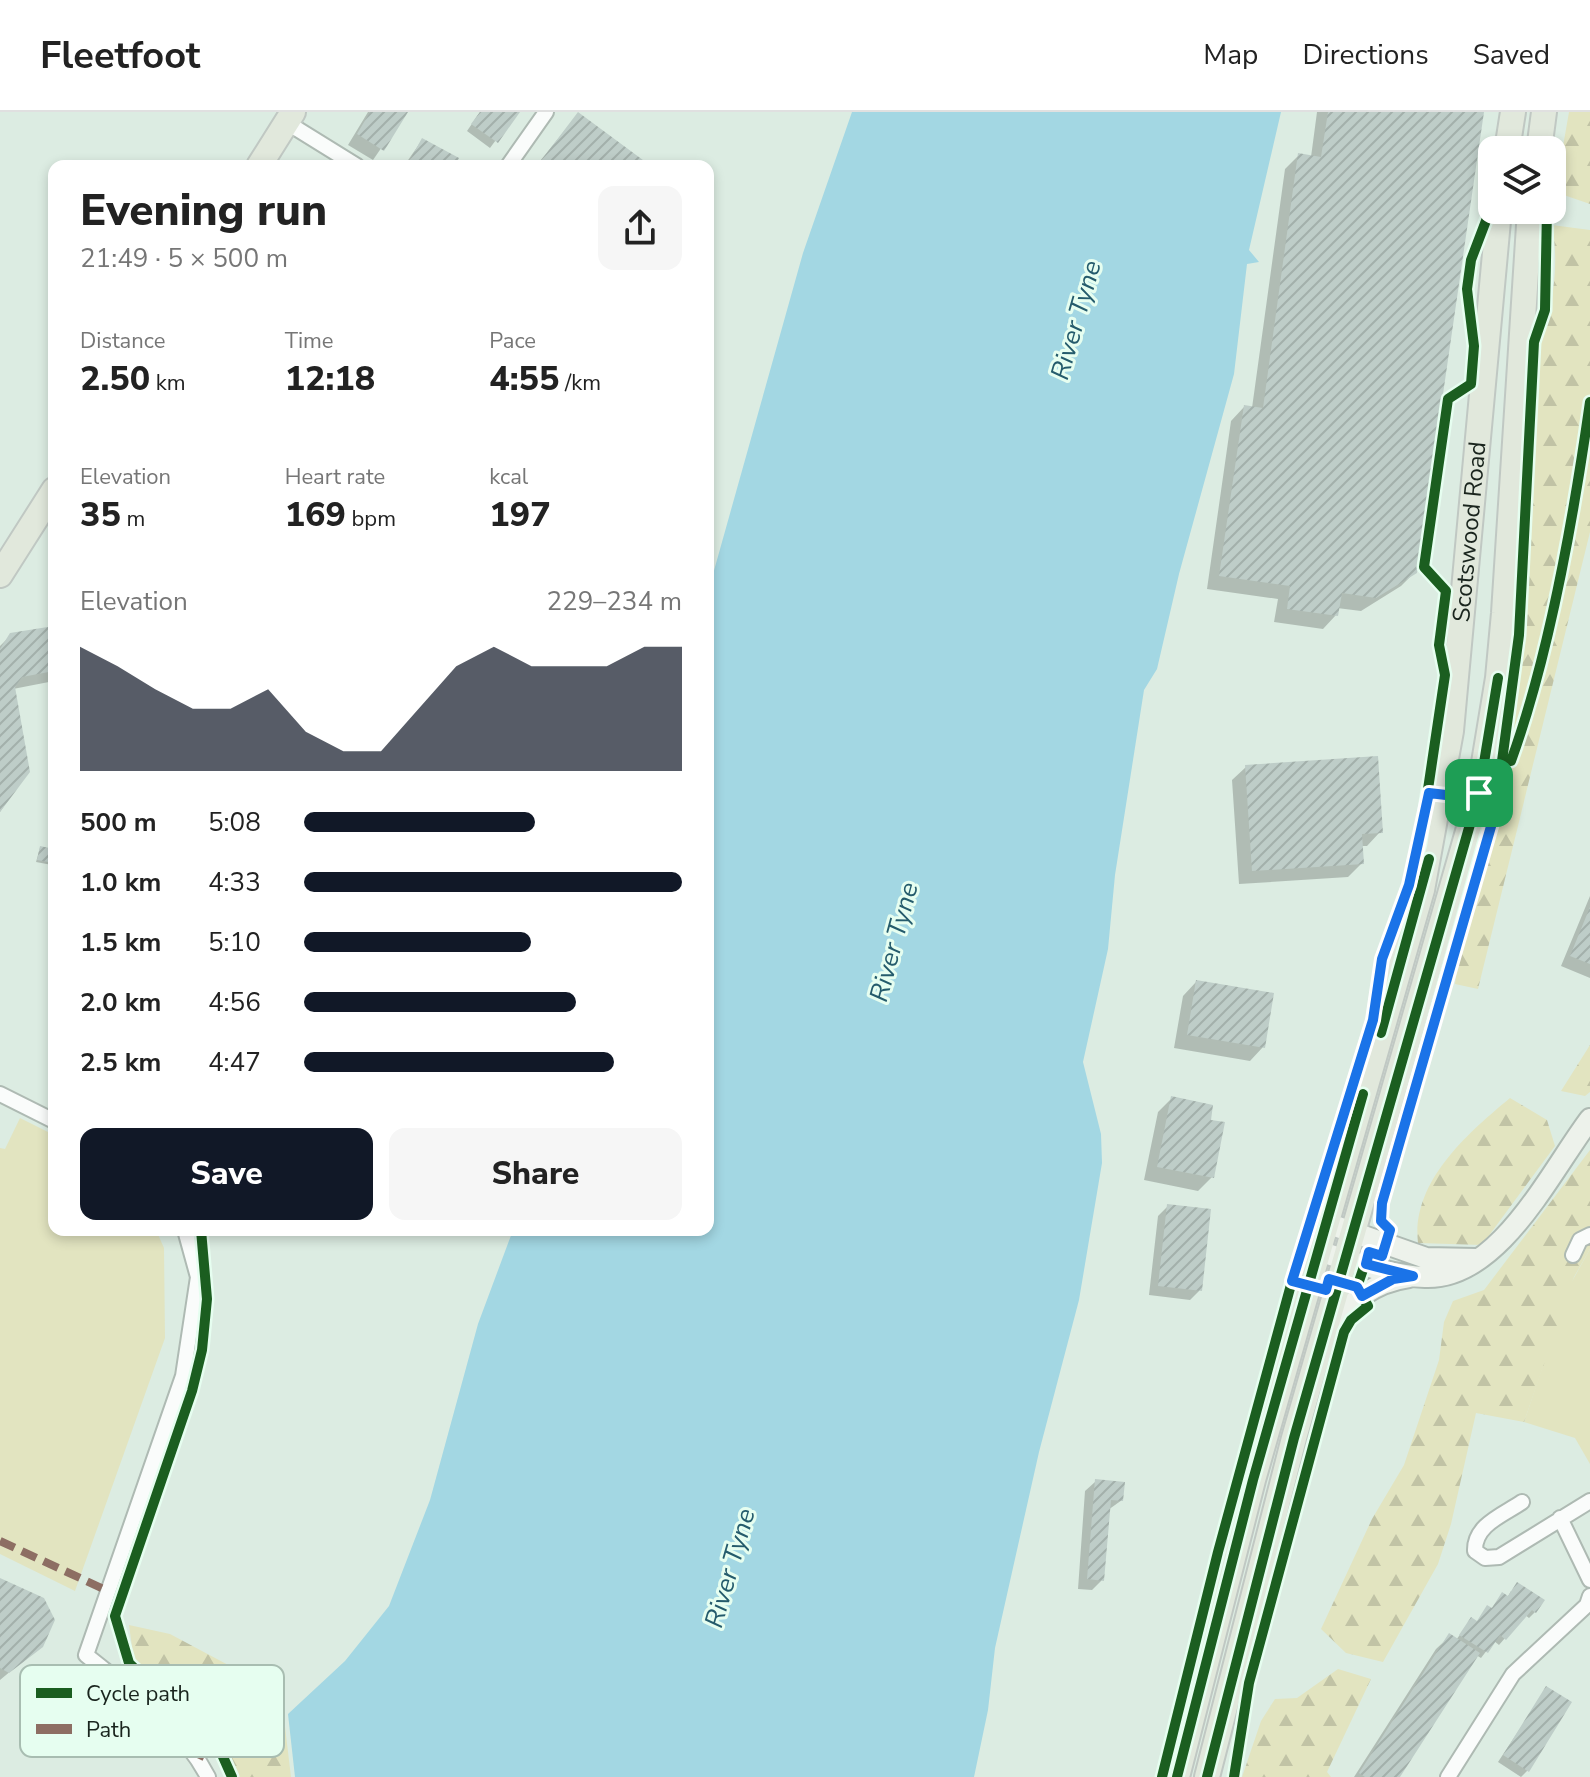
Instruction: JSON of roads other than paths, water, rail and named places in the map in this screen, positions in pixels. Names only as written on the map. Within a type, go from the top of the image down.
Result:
[{"type":"main road","points":[[1509,136],[1513,112]]},
{"type":"main road","points":[[1541,136],[1544,112]]},
{"type":"main road","points":[[263,160],[290,117]]},
{"type":"main road","name":"Scotswood Road","points":[[1177,1777],[1217,1614],[1422,890],[1446,768],[1498,224]]},
{"type":"main road","name":"Scotswood Road","points":[[1207,1777],[1321,1345],[1475,807],[1491,726],[1504,613],[1529,224]]},
{"type":"main road","points":[[0,575],[48,499]]},
{"type":"main road","points":[[1321,1345],[1349,1305],[1381,1284],[1413,1276],[1452,1275],[1484,1258],[1502,1241],[1590,1119]]},
{"type":"main road","points":[[1326,1223],[1426,1258],[1484,1258]]},
{"type":"main road","points":[[1318,1251],[1413,1276]]},
{"type":"street","points":[[512,160],[546,112]]},
{"type":"street","points":[[290,117],[349,160]]},
{"type":"street","points":[[0,1094],[48,1118]]},
{"type":"street","points":[[1573,1255],[1580,1240],[1590,1235]]},
{"type":"street","points":[[98,1665],[86,1655],[183,1376],[198,1277],[187,1236]]},
{"type":"street","points":[[1522,1502],[1479,1531],[1474,1539],[1475,1551],[1485,1558],[1499,1557],[1590,1501]]},
{"type":"street","points":[[1560,1518],[1590,1580]]},
{"type":"street","points":[[1448,1777],[1513,1674],[1587,1605],[1590,1596]]},
{"type":"street","points":[[197,1757],[208,1777]]},
{"type":"water","name":"River Tyne","points":[[852,112],[1281,112],[1249,250],[1259,262],[1247,264],[1234,374],[1179,574],[1157,669],[1144,690],[1115,875],[1108,949],[1083,1062],[1101,1134],[1102,1163],[1079,1300],[1039,1452],[995,1648],[988,1710],[974,1777],[295,1777],[288,1714],[345,1661],[389,1606],[430,1500],[478,1324],[511,1236],[714,1236],[714,571],[803,253]]}]
